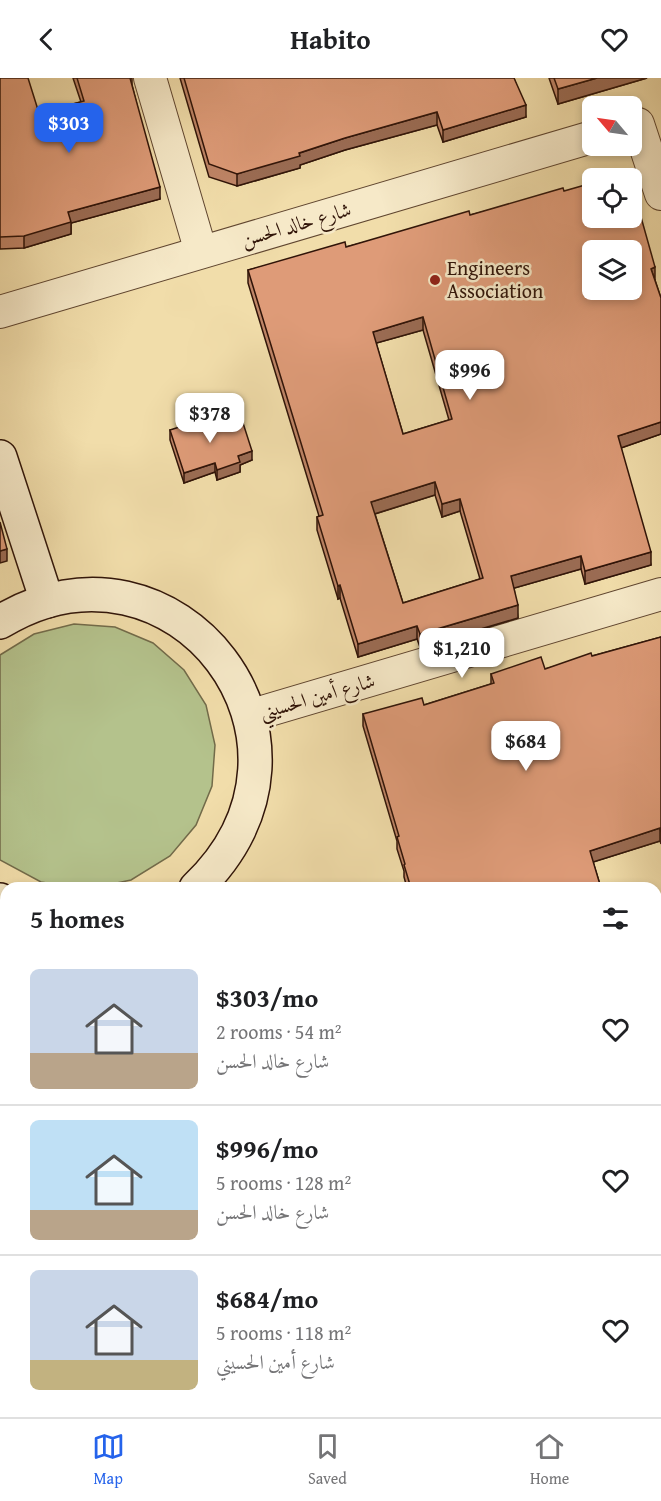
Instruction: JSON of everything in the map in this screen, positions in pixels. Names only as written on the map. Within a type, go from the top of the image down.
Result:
[{"type":"street","points":[[150,78],[201,252]]},
{"type":"street","points":[[644,122],[661,194]]},
{"type":"street","name":"شارع خالد الحسن","points":[[0,312],[582,140]]},
{"type":"street","points":[[0,457],[47,601]]},
{"type":"street","name":"شارع أمين الحسيني","points":[[249,716],[661,594]]},
{"type":"street","points":[[0,622],[21,610],[47,601],[93,595],[119,597],[145,604],[170,615],[193,631],[213,650],[237,685],[249,716],[255,761],[250,803],[234,841],[202,882]]},
{"type":"green space","points":[[74,624],[115,627],[153,643],[184,670],[206,705],[215,745],[212,786],[196,825],[170,856],[131,880],[41,882],[0,860],[0,655],[34,634]]},
{"type":"building","points":[[0,78],[28,78],[39,113],[84,101],[77,78],[130,78],[160,187],[68,212],[71,222],[24,236],[0,237]]},
{"type":"building","points":[[184,78],[514,78],[526,105],[443,130],[437,112],[345,138],[299,153],[300,156],[237,174],[209,164]]},
{"type":"building","points":[[554,78],[597,78],[558,89]]},
{"type":"building","points":[[582,186],[582,228],[642,228],[642,221],[655,267],[651,269],[661,298],[661,422],[618,436],[651,552],[585,571],[581,556],[511,576],[518,605],[420,634],[417,626],[358,644],[317,517],[323,515],[248,270],[345,242],[346,247],[469,211],[470,215],[563,188],[564,191]],"holes":[[[423,317],[452,419],[403,434],[373,332]],[[435,482],[442,504],[460,499],[483,578],[403,603],[371,502]]]},
{"type":"building","points":[[223,413],[228,428],[243,423],[252,451],[238,456],[240,462],[217,470],[215,463],[184,473],[170,430]]},
{"type":"building","points":[[0,522],[7,549],[0,551]]},
{"type":"building","points":[[661,637],[661,832],[660,828],[590,851],[599,882],[409,882],[397,837],[399,836],[363,714],[422,698],[424,705],[494,683],[491,674],[541,657],[545,669],[591,653],[592,656]]},
{"type":"place","name":"Engineers Association","points":[[435,280]]}]
